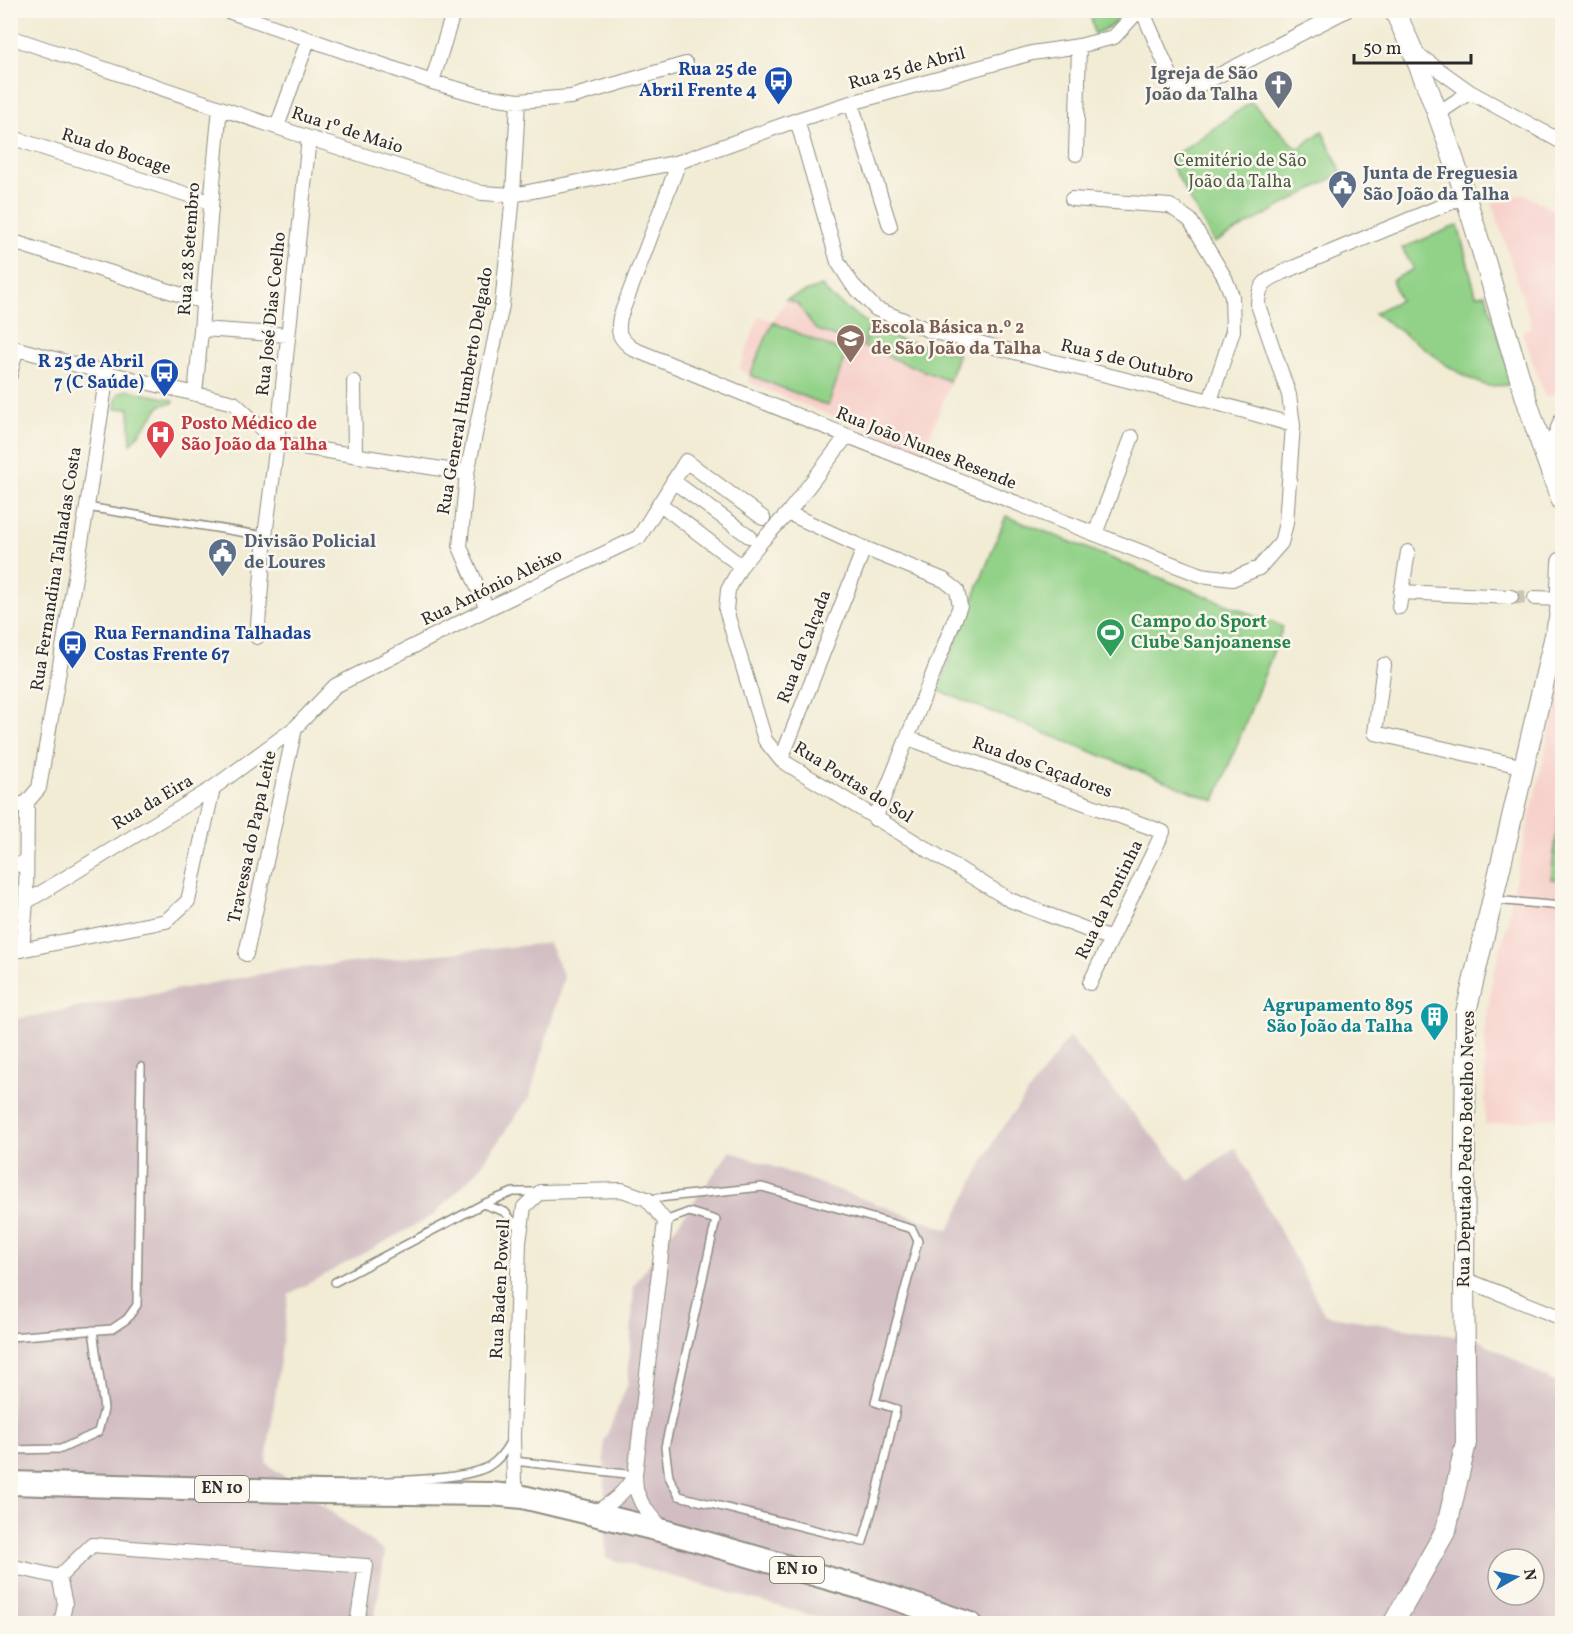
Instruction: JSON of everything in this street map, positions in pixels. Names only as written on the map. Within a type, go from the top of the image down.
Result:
[{"type":"main road","name":"EN 10","points":[[10,1483],[480,1494],[523,1497],[664,1531],[876,1592],[970,1623]]},
{"type":"street","points":[[225,10],[240,13],[308,40],[432,82],[479,95],[518,101],[571,97],[686,64]]},
{"type":"street","points":[[432,82],[454,10]]},
{"type":"street","points":[[1140,10],[1181,89],[1347,10]]},
{"type":"street","name":"Rua 25 de Abril","points":[[680,162],[851,103],[1032,53],[1078,46],[1114,37],[1140,10]]},
{"type":"street","points":[[1394,10],[1414,52],[1466,196],[1546,458],[1563,501]]},
{"type":"street","name":"Rua 1º de Maio","points":[[10,37],[309,138],[482,193],[513,195],[680,162]]},
{"type":"street","points":[[277,127],[308,40]]},
{"type":"street","points":[[1076,154],[1078,46]]},
{"type":"street","points":[[1414,52],[1470,93],[1563,141]]},
{"type":"street","points":[[1437,114],[1470,93]]},
{"type":"street","name":"Rua General Humberto Delgado","points":[[487,609],[460,547],[467,473],[502,305],[513,195],[518,101]]},
{"type":"street","points":[[851,103],[890,226]]},
{"type":"street","name":"Rua 28 Setembro","points":[[195,394],[220,108]]},
{"type":"street","name":"Rua 5 de Outubro","points":[[797,120],[838,262],[852,284],[876,309],[931,331],[1210,401],[1293,425]]},
{"type":"street","name":"Rua do Bocage","points":[[10,137],[210,202]]},
{"type":"street","name":"Rua José Dias Coelho","points":[[257,637],[265,536],[309,138]]},
{"type":"street","name":"Rua João Nunes Resende","points":[[680,162],[620,316],[618,330],[622,340],[633,349],[846,437],[1201,575],[1232,579],[1259,567],[1281,543],[1286,523],[1293,425],[1289,395],[1258,305],[1258,291],[1267,280],[1288,270],[1466,196]]},
{"type":"street","points":[[1072,199],[1170,206],[1190,220],[1226,278],[1232,296],[1233,331],[1210,401]]},
{"type":"street","points":[[10,242],[204,302]]},
{"type":"street","points":[[202,328],[288,336]]},
{"type":"street","points":[[10,375],[13,348],[234,403],[277,443],[467,473]]},
{"type":"street","name":"Rua Fernandina Talhadas Costa","points":[[27,802],[39,788],[87,507],[107,373]]},
{"type":"street","points":[[354,382],[355,455]]},
{"type":"street","points":[[1546,458],[1563,418]]},
{"type":"street","name":"Rua Portas do Sol","points":[[846,437],[788,513],[741,566],[728,590],[726,610],[765,740],[781,760],[1010,900],[1111,939]]},
{"type":"street","points":[[1095,534],[1132,437]]},
{"type":"street","name":"Rua António Aleixo","points":[[295,728],[335,686],[487,609],[639,537],[686,461],[763,518]]},
{"type":"street","points":[[673,480],[749,536]]},
{"type":"street","points":[[660,503],[741,566]]},
{"type":"street","points":[[788,513],[864,548],[944,580],[957,590],[960,606],[875,819]]},
{"type":"street","name":"Rua da Calçada","points":[[781,760],[864,548]]},
{"type":"street","points":[[1399,607],[1408,552]]},
{"type":"street","name":"Rua Deputado Pedro Botelho Neves","points":[[1393,1623],[1446,1530],[1466,1443],[1464,1279],[1466,1012],[1559,634],[1563,562]]},
{"type":"street","points":[[1401,592],[1511,597]]},
{"type":"street","points":[[1535,598],[1561,599]]},
{"type":"street","points":[[1384,665],[1375,733],[1525,767]]},
{"type":"street","name":"Rua da Eira","points":[[26,902],[213,788],[295,728]]},
{"type":"street","name":"Travessa do Papa Leite","points":[[246,954],[295,728]]},
{"type":"street","name":"Rua dos Caçadores","points":[[908,738],[1163,832]]},
{"type":"street","points":[[10,809],[27,802],[26,902],[16,951],[166,921],[188,901],[213,788]]},
{"type":"street","name":"Rua da Pontinha","points":[[1090,983],[1163,832]]},
{"type":"street","points":[[10,866],[27,863]]},
{"type":"street","points":[[540,1192],[622,1190],[647,1199],[665,1221],[635,1475],[636,1490],[642,1504],[664,1531]]},
{"type":"street","name":"Rua Baden Powell","points":[[523,1497],[514,1483],[513,1437],[521,1231],[524,1208],[540,1192]]},
{"type":"street","points":[[1464,1279],[1563,1318]]},
{"type":"street","points":[[593,1513],[624,1492],[635,1475]]},
{"type":"street","points":[[59,1577],[92,1545],[366,1566],[357,1623]]},
{"type":"street","points":[[10,1567],[59,1577]]},
{"type":"street","points":[[59,1577],[65,1604],[61,1623]]},
{"type":"lane","points":[[87,507],[265,536]]},
{"type":"lane","points":[[1492,900],[1563,906]]},
{"type":"lane","points":[[10,1337],[112,1329],[127,1319],[137,1305],[141,1067]]},
{"type":"lane","points":[[647,1199],[762,1187],[912,1229],[918,1241],[875,1402],[896,1410],[863,1542],[679,1496],[669,1478],[665,1447],[716,1220],[689,1212],[665,1221]]},
{"type":"lane","points":[[335,1282],[483,1204],[513,1192],[540,1192]]},
{"type":"lane","points":[[483,1204],[505,1212],[521,1231]]},
{"type":"lane","points":[[10,1450],[61,1449],[98,1432],[104,1409],[93,1330]]},
{"type":"lane","points":[[360,1483],[462,1475],[489,1467],[502,1454],[513,1437]]},
{"type":"lane","points":[[514,1461],[635,1475]]},
{"type":"lane","points":[[293,1491],[338,1484]]},
{"type":"shaded area","points":[[1523,193],[1562,215],[1562,375],[1554,395],[1545,397],[1522,331],[1532,327],[1492,203]]},
{"type":"shaded area","name":"Escola Básica n.º 2 de São João da Talha","points":[[822,286],[831,297],[870,325],[898,339],[961,355],[923,453],[748,382],[750,375],[739,370],[759,316],[773,321],[787,299]]},
{"type":"shaded area","points":[[1562,678],[1562,1116],[1485,1125],[1485,1030],[1492,980],[1508,921],[1512,894]]},
{"type":"shaded area","points":[[549,943],[564,977],[530,1096],[479,1169],[434,1215],[289,1294],[266,1463],[385,1552],[374,1623],[11,1624],[11,1020],[282,970]]},
{"type":"shaded area","points":[[1069,1037],[1190,1181],[1235,1147],[1325,1315],[1479,1340],[1562,1386],[1562,1623],[838,1623],[606,1558],[604,1442],[628,1383],[634,1285],[730,1151],[949,1230],[997,1135]]},
{"type":"green space","points":[[1090,10],[1121,11],[1111,26],[1094,34]]},
{"type":"green space","name":"Cemitério de São João da Talha","points":[[1251,102],[1298,149],[1322,131],[1342,173],[1214,243],[1168,159]]},
{"type":"green space","points":[[1458,225],[1476,295],[1486,294],[1513,385],[1487,386],[1466,377],[1374,313],[1400,300],[1392,280],[1414,269],[1402,248]]},
{"type":"green space","points":[[822,286],[831,297],[870,325],[861,347],[815,329],[798,304],[786,299]]},
{"type":"green space","points":[[773,322],[846,353],[828,406],[750,375]]},
{"type":"green space","points":[[872,326],[898,339],[958,354],[949,381],[864,347]]},
{"type":"green space","points":[[128,390],[174,400],[173,403],[161,405],[131,444],[129,408],[115,409],[117,397]]},
{"type":"green space","name":"Campo do Sport Clube Sanjoanense","points":[[1006,516],[1283,627],[1215,801],[937,690]]},
{"type":"green space","points":[[1562,787],[1562,880],[1551,879]]},
{"type":"tunnel","points":[[1511,597],[1535,598]]},
{"type":"place","name":"Rua 25 de Abril Frente 4","points":[[778,106]]},
{"type":"place","name":"Igreja de São João da Talha","points":[[1279,110]]},
{"type":"place","name":"Junta de Freguesia São João da Talha","points":[[1342,210]]},
{"type":"place","name":"Escola Básica n.º 2 de São João da Talha","points":[[850,364]]},
{"type":"place","name":"R 25 de Abril 7 (C Saúde)","points":[[165,398]]},
{"type":"place","name":"Posto Médico de São João da Talha","points":[[160,460]]},
{"type":"place","name":"Divisão Policial de Loures","points":[[223,578]]},
{"type":"place","name":"Campo do Sport Clube Sanjoanense","points":[[1110,658]]},
{"type":"place","name":"Rua Fernandina Talhadas Costas Frente 67","points":[[73,670]]},
{"type":"place","name":"Agrupamento 895 São João da Talha","points":[[1434,1042]]}]
